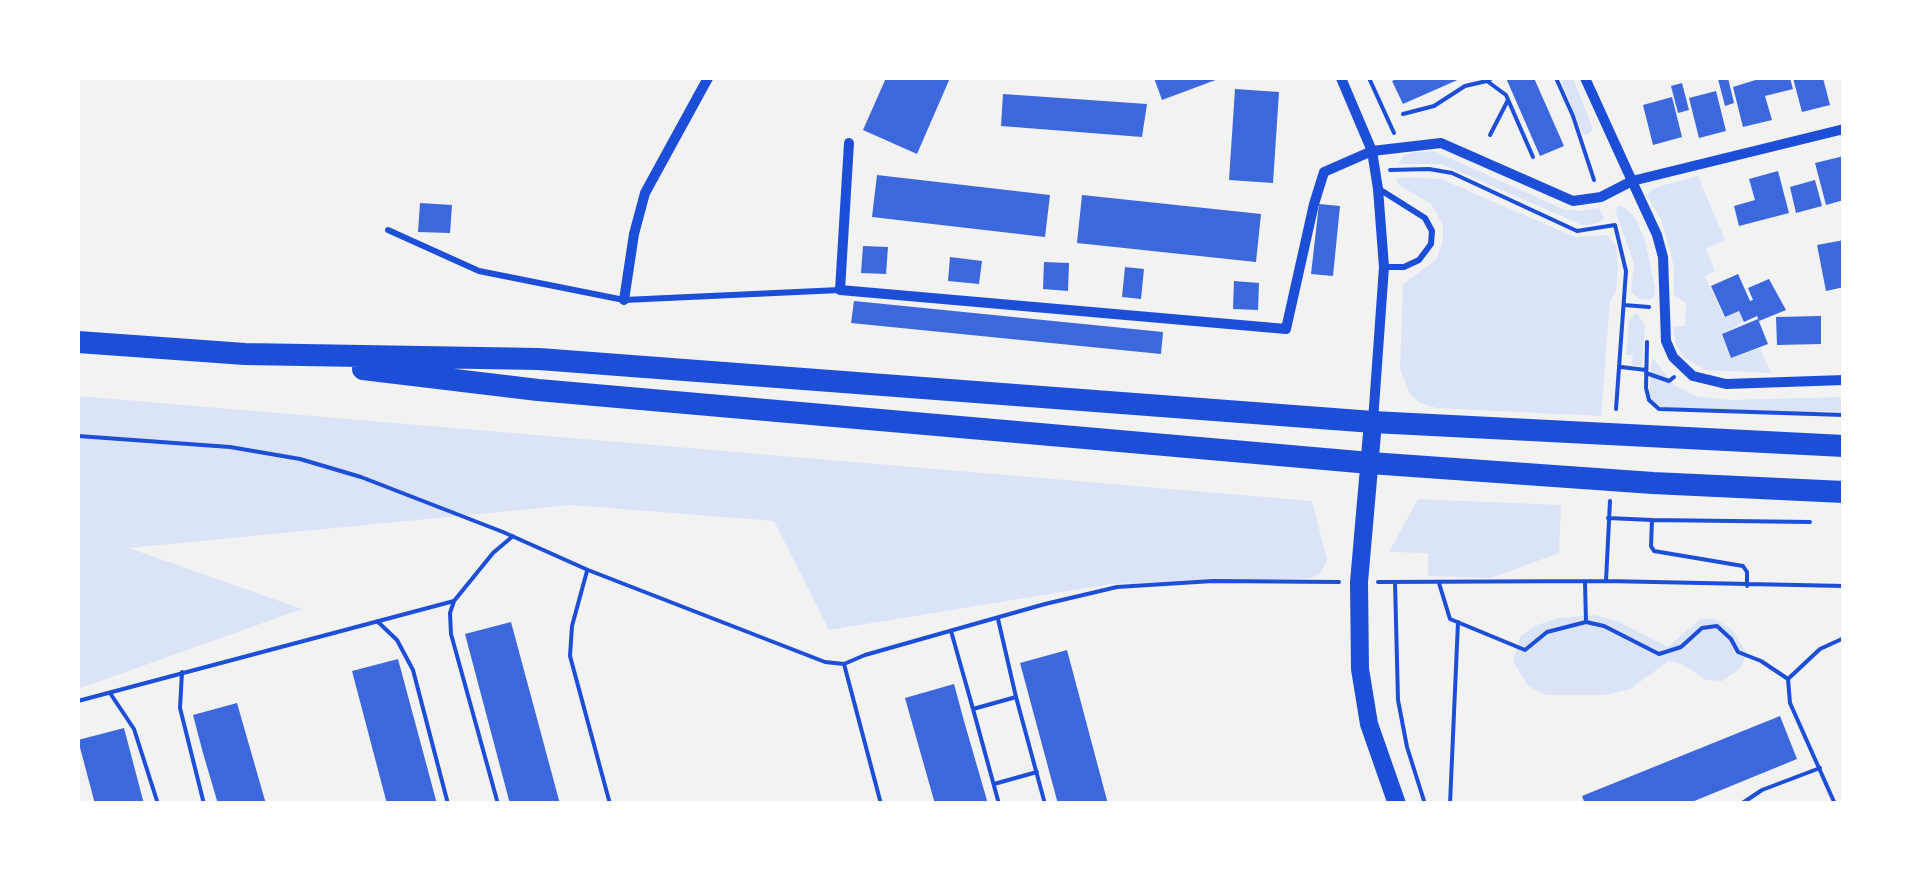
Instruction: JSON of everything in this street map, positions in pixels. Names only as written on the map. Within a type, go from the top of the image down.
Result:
[{"type":"main road","points":[[78,342],[246,354],[538,390],[1370,463],[1844,492]]},
{"type":"main road","points":[[246,354],[538,359],[1373,422],[1844,446]]},
{"type":"street","points":[[624,300],[634,234],[645,194],[708,78]]},
{"type":"street","points":[[1340,78],[1372,151],[1378,188],[1384,267],[1359,582],[1362,693],[1378,754],[1397,804]]},
{"type":"street","points":[[1585,78],[1656,235],[1663,257],[1664,332],[1673,357],[1684,370],[1702,380],[1726,384],[1844,380]]},
{"type":"street","points":[[849,144],[840,290],[1286,329],[1324,172],[1372,151],[1440,143],[1560,198],[1584,201],[1632,182],[1844,128]]},
{"type":"lane","points":[[1378,188],[1425,218],[1432,231],[1430,244],[1419,260],[1404,267],[1384,267]]},
{"type":"lane","points":[[388,230],[479,271],[624,300],[840,290]]},
{"type":"path","points":[[1370,78],[1400,146]]},
{"type":"path","points":[[1556,78],[1601,197]]},
{"type":"path","points":[[1562,92],[1569,78]]},
{"type":"path","points":[[1403,114],[1434,106],[1462,88],[1490,80],[1508,100],[1533,156]]},
{"type":"path","points":[[1490,134],[1508,100]]},
{"type":"path","points":[[1376,170],[1452,174],[1577,231],[1615,225],[1625,260],[1615,419]]},
{"type":"path","points":[[1624,305],[1664,308]]},
{"type":"path","points":[[1619,367],[1646,370]]},
{"type":"path","points":[[1820,421],[1820,413],[1844,415]]},
{"type":"path","points":[[78,436],[230,447],[300,459],[361,477],[825,662],[844,664],[951,630],[1093,592],[1141,584],[1606,581],[1844,586]]},
{"type":"path","points":[[1606,581],[1610,498]]},
{"type":"path","points":[[1608,518],[1810,522]]},
{"type":"path","points":[[1652,520],[1654,551],[1743,566],[1747,586]]},
{"type":"path","points":[[498,804],[451,634],[450,613],[454,601],[493,553],[513,536]]},
{"type":"path","points":[[588,570],[572,626],[570,656],[610,804]]},
{"type":"path","points":[[1394,582],[1398,700],[1424,804]]},
{"type":"path","points":[[1585,582],[1586,622]]},
{"type":"path","points":[[1439,583],[1450,619],[1525,650],[1547,632],[1586,622],[1604,626],[1659,654],[1681,647],[1702,628],[1717,626],[1738,652],[1788,679]]},
{"type":"path","points":[[78,701],[454,601]]},
{"type":"path","points":[[998,618],[1045,804]]},
{"type":"path","points":[[375,620],[397,640],[409,658],[448,804]]},
{"type":"path","points":[[1450,804],[1458,622]]},
{"type":"path","points":[[951,630],[999,804]]},
{"type":"path","points":[[1788,679],[1820,649],[1844,638]]},
{"type":"path","points":[[844,664],[881,804]]},
{"type":"path","points":[[182,672],[183,725],[204,804]]},
{"type":"path","points":[[1788,679],[1790,703],[1836,804]]},
{"type":"path","points":[[110,693],[134,729],[158,804]]},
{"type":"path","points":[[973,709],[1016,697]]},
{"type":"path","points":[[1741,804],[1762,790],[1820,768]]},
{"type":"path","points":[[994,784],[1037,772]]},
{"type":"shaded area","points":[[1560,78],[1573,78],[1593,129],[1589,134],[1583,135]]},
{"type":"shaded area","points":[[1434,151],[1563,209],[1599,208],[1604,217],[1592,225],[1582,225],[1442,164],[1398,164],[1403,156],[1413,152]]},
{"type":"shaded area","points":[[1698,176],[1725,240],[1706,249],[1715,271],[1705,276],[1724,317],[1739,311],[1744,322],[1722,334],[1731,358],[1760,348],[1771,373],[1705,370],[1685,358],[1676,344],[1673,327],[1685,326],[1686,303],[1674,295],[1670,249],[1661,220],[1646,195],[1657,187]]},
{"type":"shaded area","points":[[1396,179],[1441,179],[1575,237],[1607,235],[1616,245],[1616,291],[1610,301],[1601,416],[1436,408],[1420,403],[1410,394],[1400,369],[1403,284],[1436,260],[1443,225],[1431,204],[1399,185]]},
{"type":"shaded area","points":[[1619,206],[1636,219],[1645,240],[1655,287],[1654,297],[1649,300],[1639,299],[1631,291],[1634,264],[1615,210]]},
{"type":"shaded area","points":[[1637,313],[1645,325],[1642,366],[1632,365],[1633,355],[1626,355],[1629,320]]},
{"type":"shaded area","points":[[1652,357],[1674,385],[1696,396],[1728,400],[1843,397],[1843,412],[1816,411],[1807,416],[1664,408],[1655,404],[1649,394]]},
{"type":"shaded area","points":[[78,396],[1312,501],[1327,560],[1320,574],[1311,578],[1111,584],[829,630],[774,521],[571,505],[129,548],[302,609],[78,689]]},
{"type":"shaded area","points":[[1418,499],[1561,505],[1559,553],[1491,578],[1428,576],[1428,553],[1389,552]]},
{"type":"shaded area","points":[[1595,615],[1617,621],[1668,647],[1700,619],[1715,619],[1731,629],[1747,653],[1740,669],[1722,681],[1706,680],[1682,664],[1669,661],[1630,689],[1605,695],[1546,695],[1528,686],[1513,661],[1520,637],[1534,626],[1559,618]]},
{"type":"building","points":[[886,78],[950,78],[917,154],[863,130]]},
{"type":"building","points":[[1154,78],[1221,78],[1162,100]]},
{"type":"building","points":[[1462,78],[1403,104],[1392,81]]},
{"type":"building","points":[[1506,78],[1534,78],[1564,146],[1540,156]]},
{"type":"building","points":[[1728,78],[1734,103],[1725,106],[1718,79]]},
{"type":"building","points":[[1762,78],[1790,78],[1793,89],[1765,96],[1772,120],[1743,127],[1733,87]]},
{"type":"building","points":[[1793,78],[1823,78],[1830,105],[1802,112]]},
{"type":"building","points":[[1682,83],[1689,110],[1678,113],[1671,86]]},
{"type":"building","points":[[1235,89],[1279,92],[1273,183],[1229,180]]},
{"type":"building","points":[[1716,91],[1726,131],[1699,138],[1689,98]]},
{"type":"building","points":[[1003,94],[1147,104],[1142,137],[1001,126]]},
{"type":"building","points":[[1672,97],[1682,137],[1653,145],[1643,105]]},
{"type":"building","points":[[1844,156],[1844,200],[1826,205],[1815,163]]},
{"type":"building","points":[[1778,171],[1789,213],[1739,226],[1734,206],[1755,200],[1749,179]]},
{"type":"building","points":[[877,175],[1050,195],[1045,237],[872,217]]},
{"type":"building","points":[[1815,180],[1822,206],[1796,213],[1790,187]]},
{"type":"building","points":[[1082,195],[1261,214],[1256,262],[1077,243]]},
{"type":"building","points":[[420,203],[452,205],[450,233],[418,232]]},
{"type":"building","points":[[1319,204],[1340,206],[1333,276],[1311,274]]},
{"type":"building","points":[[1844,240],[1844,287],[1826,291],[1817,245]]},
{"type":"building","points":[[863,246],[888,247],[886,274],[861,273]]},
{"type":"building","points":[[950,257],[982,261],[979,284],[948,281]]},
{"type":"building","points":[[1044,262],[1069,263],[1068,291],[1043,289]]},
{"type":"building","points":[[1125,267],[1144,269],[1141,299],[1122,297]]},
{"type":"building","points":[[1738,274],[1750,301],[1753,300],[1748,288],[1769,279],[1786,310],[1759,321],[1757,316],[1744,322],[1739,311],[1725,317],[1711,286]]},
{"type":"building","points":[[1234,281],[1259,283],[1258,310],[1233,309]]},
{"type":"building","points":[[854,301],[1163,332],[1161,354],[851,323]]},
{"type":"building","points":[[1821,316],[1821,344],[1777,345],[1776,317]]},
{"type":"building","points":[[1758,319],[1768,344],[1731,358],[1722,334]]},
{"type":"building","points":[[511,622],[560,804],[510,804],[465,634]]},
{"type":"building","points":[[1067,650],[1108,804],[1058,804],[1020,663]]},
{"type":"building","points":[[398,659],[437,804],[387,804],[352,671]]},
{"type":"building","points":[[954,684],[988,804],[935,804],[905,698]]},
{"type":"building","points":[[237,703],[266,804],[218,804],[203,753],[193,715]]},
{"type":"building","points":[[1780,716],[1797,759],[1687,804],[1585,804],[1582,796]]},
{"type":"building","points":[[124,728],[144,804],[95,804],[78,740]]}]
